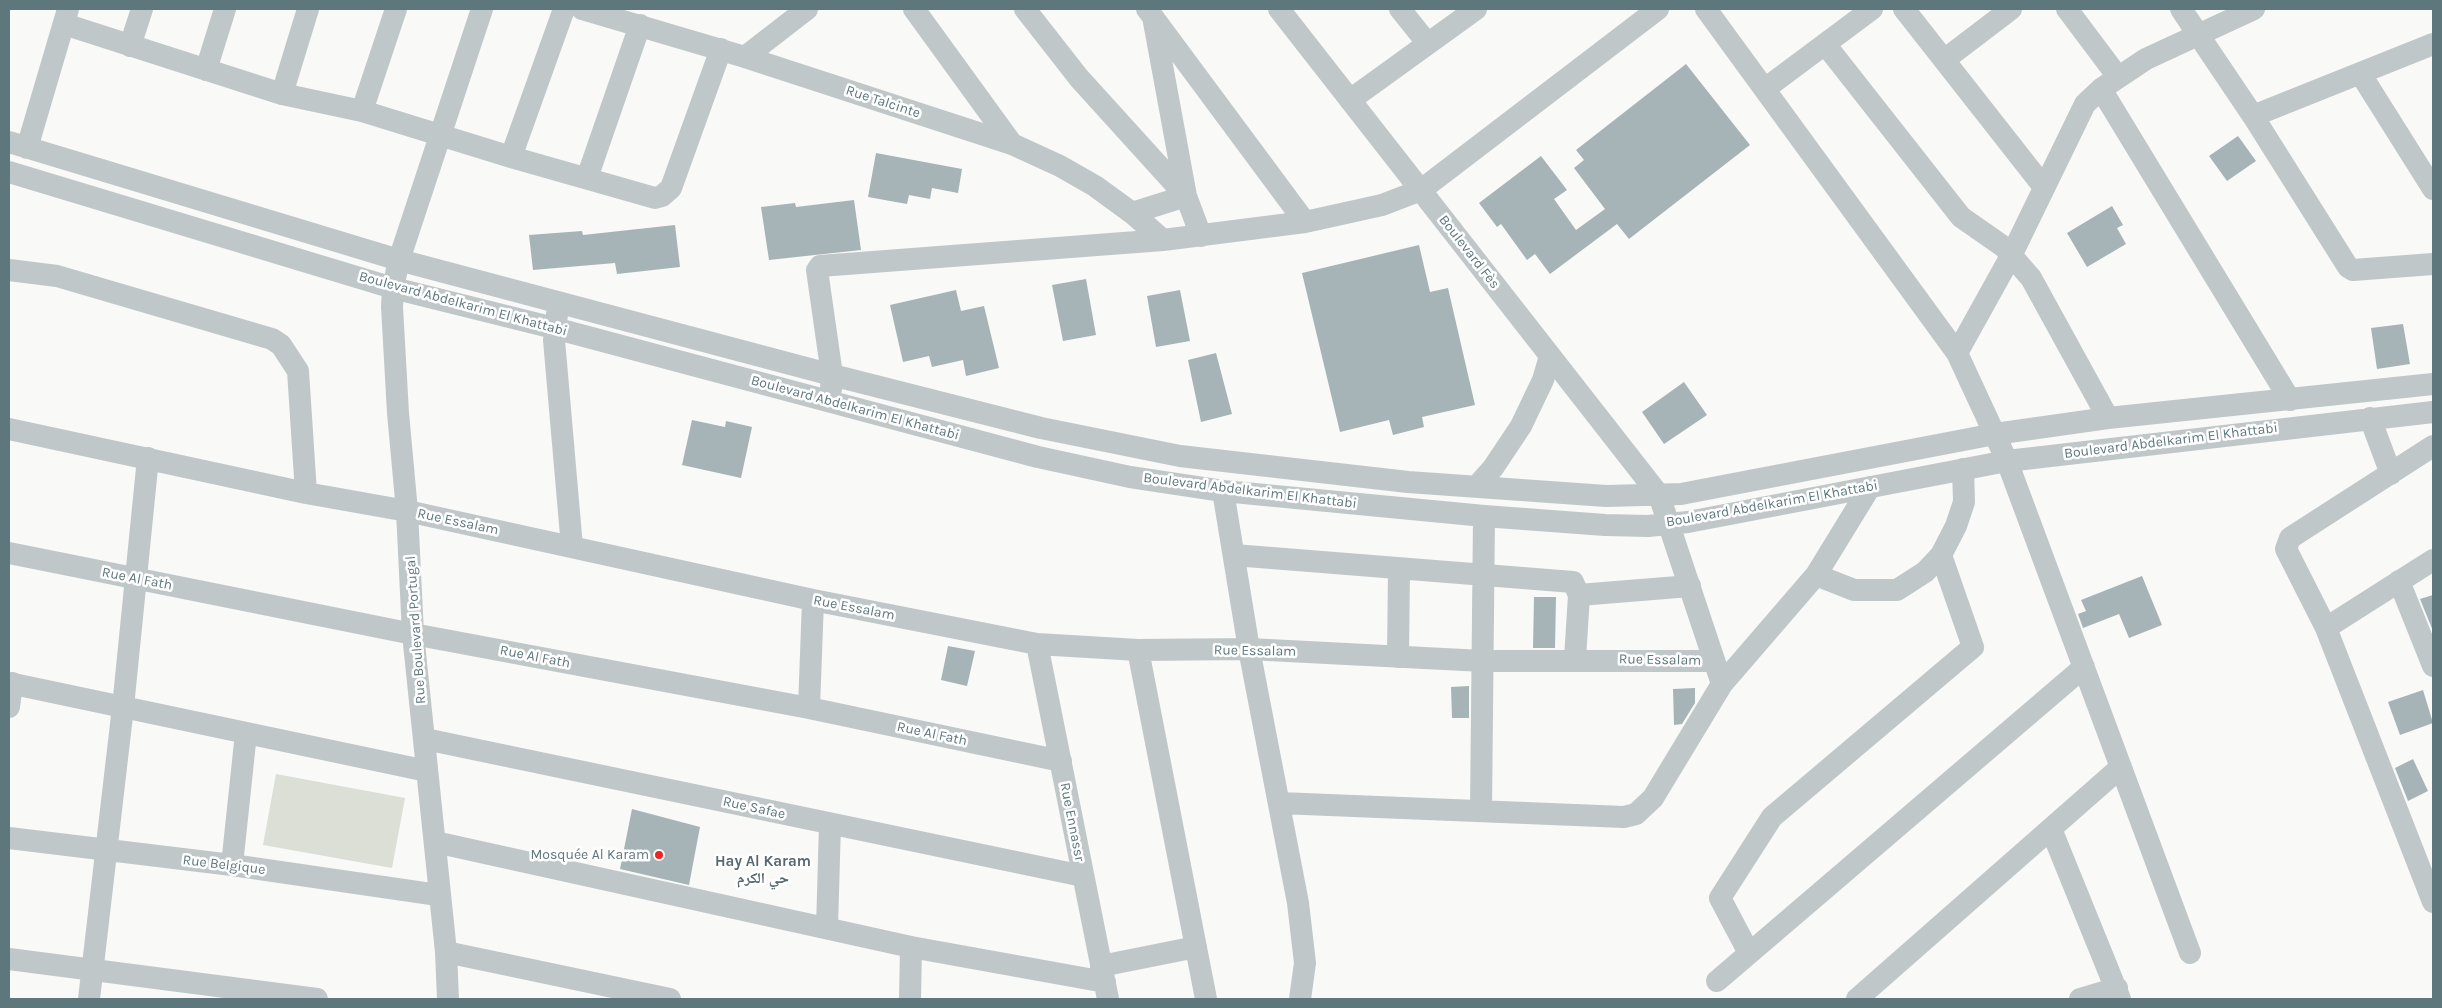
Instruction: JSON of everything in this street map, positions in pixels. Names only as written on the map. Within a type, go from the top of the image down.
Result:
[{"type":"street","points":[[130,46],[142,9]]},
{"type":"street","points":[[206,70],[225,9]]},
{"type":"street","points":[[282,94],[308,9]]},
{"type":"street","points":[[362,110],[396,9]]},
{"type":"street","name":"Rue Boulevard Portugal","points":[[448,999],[446,952],[438,895],[435,842],[413,634],[407,511],[398,413],[393,288],[399,260],[482,9]]},
{"type":"street","points":[[511,157],[564,9]]},
{"type":"street","name":"Rue Talcinte","points":[[582,9],[721,49],[1012,144],[1060,166],[1088,182],[1132,213],[1163,240]]},
{"type":"street","points":[[745,57],[807,9]]},
{"type":"street","points":[[914,9],[1012,144]]},
{"type":"street","points":[[1025,9],[1079,78],[1186,196]]},
{"type":"street","name":"Boulevard Fès","points":[[1279,9],[1659,495],[1722,684]]},
{"type":"street","points":[[1400,9],[1428,44]]},
{"type":"street","points":[[1350,100],[1476,9]]},
{"type":"street","points":[[1706,9],[1766,88],[1957,353],[2007,461],[2190,953]]},
{"type":"street","points":[[1766,88],[1872,9]]},
{"type":"street","points":[[1904,9],[2043,186]]},
{"type":"street","points":[[1944,60],[2011,9]]},
{"type":"street","points":[[2067,9],[2290,400]]},
{"type":"street","points":[[2181,9],[2253,116],[2350,269],[2433,264]]},
{"type":"street","points":[[1957,353],[2012,254],[2043,186],[2085,104],[2110,83],[2146,59],[2198,33],[2254,9]]},
{"type":"street","points":[[830,401],[832,375],[817,270],[820,266],[1200,236],[1305,222],[1382,204],[1421,190],[1654,10]]},
{"type":"street","points":[[1151,11],[1186,196],[1200,236]]},
{"type":"street","points":[[1151,11],[1305,222]]},
{"type":"street","points":[[18,145],[66,17],[130,46],[282,94],[362,110],[511,157],[649,197],[662,196],[667,192],[721,49]]},
{"type":"street","points":[[587,178],[640,25]]},
{"type":"street","points":[[1825,44],[1961,217],[2012,254],[2031,278],[2108,418]]},
{"type":"street","points":[[2253,116],[2433,44]]},
{"type":"street","points":[[2360,72],[2433,190]]},
{"type":"street","name":"Boulevard Abdelkarim El Khattabi","points":[[18,145],[399,260],[832,375],[1041,428],[1133,448],[1227,462],[1476,487],[1606,496],[1659,495],[1703,490],[1995,434],[2108,418],[2433,384]]},
{"type":"street","name":"Boulevard Abdelkarim El Khattabi","points":[[9,172],[393,288],[554,328],[1066,464],[1130,477],[1223,491],[1484,516],[1612,525],[1670,524],[2007,461],[2433,412]]},
{"type":"street","points":[[1132,213],[1186,196]]},
{"type":"street","points":[[9,270],[57,276],[272,339],[281,345],[298,371],[306,493]]},
{"type":"street","points":[[560,302],[554,328],[572,547]]},
{"type":"street","points":[[1476,487],[1493,468],[1521,426],[1536,396],[1550,356]]},
{"type":"street","points":[[2370,418],[2391,474]]},
{"type":"street","name":"Rue Essalam","points":[[9,428],[306,493],[407,511],[813,600],[1037,644],[1138,650],[1249,649],[1483,661],[1575,659],[1714,661]]},
{"type":"street","points":[[2432,895],[2326,628],[2286,549],[2290,538],[2433,446]]},
{"type":"street","points":[[89,999],[123,707],[148,458]]},
{"type":"street","points":[[1816,575],[1854,590],[1897,590],[1925,572],[1941,555],[1956,526],[1964,502],[1963,469]]},
{"type":"street","points":[[1280,803],[1624,818],[1636,814],[1653,798],[1722,684],[1816,575],[1870,487]]},
{"type":"street","points":[[1223,491],[1249,649],[1280,803],[1303,932],[1305,963],[1300,999]]},
{"type":"street","points":[[1481,811],[1484,516]]},
{"type":"street","name":"Rue Al Fath","points":[[9,553],[413,634],[809,708],[1060,761]]},
{"type":"street","points":[[1234,555],[1573,582],[1579,595],[1575,659]]},
{"type":"street","points":[[1749,954],[1720,898],[1772,817],[1974,647],[1941,555]]},
{"type":"street","points":[[2326,628],[2433,560]]},
{"type":"street","points":[[1398,656],[1399,569]]},
{"type":"street","points":[[2399,581],[2433,666]]},
{"type":"street","points":[[1579,595],[1690,586]]},
{"type":"street","points":[[809,708],[813,600]]},
{"type":"street","name":"Rue Ennassr","points":[[1037,644],[1105,983]]},
{"type":"street","points":[[1138,650],[1206,999]]},
{"type":"street","points":[[1717,981],[2084,667]]},
{"type":"street","points":[[9,707],[11,683],[427,771]]},
{"type":"street","points":[[232,865],[246,733]]},
{"type":"street","name":"Rue Safae","points":[[425,738],[1083,876]]},
{"type":"street","points":[[1857,999],[2121,767]]},
{"type":"street","points":[[828,928],[830,824]]},
{"type":"street","points":[[2051,829],[2118,994],[2080,999]]},
{"type":"street","name":"Rue Belgique","points":[[9,838],[232,865],[438,895]]},
{"type":"street","points":[[435,842],[911,946],[1105,983],[1196,947]]},
{"type":"street","points":[[910,999],[911,946]]},
{"type":"street","points":[[446,952],[670,999]]},
{"type":"street","points":[[9,959],[94,969],[179,990],[317,999]]},
{"type":"shaded area","points":[[276,774],[405,798],[392,868],[263,845]]},
{"type":"building","points":[[1686,64],[1750,145],[1629,239],[1617,224],[1550,274],[1535,254],[1527,260],[1501,224],[1497,227],[1479,203],[1541,156],[1567,190],[1554,199],[1576,230],[1605,209],[1574,168],[1584,160],[1576,150]]},
{"type":"building","points":[[2238,136],[2256,161],[2227,181],[2209,156]]},
{"type":"building","points":[[876,153],[962,169],[958,193],[932,188],[930,199],[909,195],[907,204],[868,197]]},
{"type":"building","points":[[854,200],[861,250],[769,260],[761,207],[795,203],[796,207]]},
{"type":"building","points":[[2112,206],[2123,225],[2117,228],[2126,244],[2087,267],[2067,233]]},
{"type":"building","points":[[675,225],[680,267],[617,274],[615,263],[533,270],[529,235],[582,231],[583,235]]},
{"type":"building","points":[[1419,245],[1430,292],[1448,288],[1475,405],[1422,417],[1424,427],[1393,435],[1389,420],[1340,432],[1302,273]]},
{"type":"building","points":[[1086,279],[1096,335],[1063,341],[1052,285]]},
{"type":"building","points":[[956,290],[961,311],[984,306],[999,368],[966,376],[963,360],[932,367],[929,356],[903,362],[890,305]]},
{"type":"building","points":[[1180,290],[1190,341],[1156,347],[1147,296]]},
{"type":"building","points":[[2403,324],[2410,364],[2377,369],[2371,328]]},
{"type":"building","points":[[1216,353],[1232,414],[1201,422],[1188,360]]},
{"type":"building","points":[[1684,382],[1707,415],[1664,444],[1642,412]]},
{"type":"building","points":[[692,420],[725,427],[726,421],[752,427],[741,478],[682,465]]},
{"type":"building","points":[[2142,576],[2162,625],[2129,638],[2119,614],[2083,628],[2078,614],[2086,611],[2081,600]]},
{"type":"building","points":[[2433,595],[2433,631],[2420,599]]},
{"type":"building","points":[[1534,597],[1556,597],[1555,648],[1533,648]]},
{"type":"building","points":[[948,646],[975,651],[967,686],[941,680]]},
{"type":"building","points":[[1469,686],[1469,718],[1452,718],[1451,687]]},
{"type":"building","points":[[1695,688],[1695,703],[1682,724],[1674,725],[1673,689]]},
{"type":"building","points":[[2423,690],[2433,723],[2400,735],[2388,702]]},
{"type":"building","points":[[2413,759],[2428,791],[2408,801],[2395,768]]},
{"type":"building","name":"Mosquée Al Karam","points":[[632,809],[700,827],[689,885],[620,869]]},
{"type":"place","name":"Mosquée Al Karam","points":[[659,855]]},
{"type":"district","name":"Hay Al Karam حي الكرم","points":[[763,870]]}]
